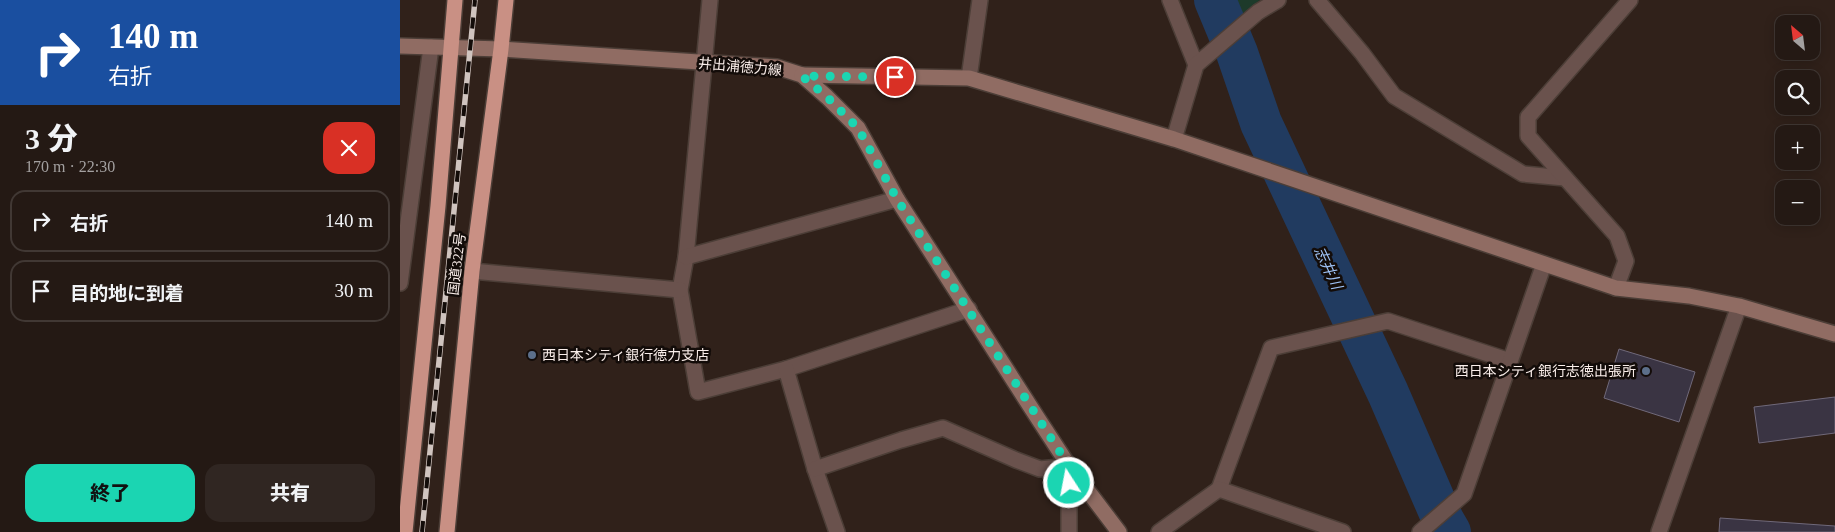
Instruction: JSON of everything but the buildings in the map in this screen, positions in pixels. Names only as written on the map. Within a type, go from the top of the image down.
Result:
[{"type":"highway","name":"国道322号","points":[[405,532],[438,206],[455,0]]},
{"type":"highway","name":"国道322号","points":[[448,532],[472,271],[506,0]]},
{"type":"street","points":[[710,0],[686,257],[680,290],[698,392],[786,369],[969,309]]},
{"type":"street","points":[[969,78],[980,0]]},
{"type":"street","points":[[1170,0],[1196,65]]},
{"type":"street","points":[[1174,139],[1196,65],[1258,12],[1278,0]]},
{"type":"street","points":[[1317,0],[1362,53],[1394,96],[1523,174],[1565,178]]},
{"type":"street","points":[[1616,288],[1626,261],[1617,236],[1528,136],[1528,117],[1630,0]]},
{"type":"street","name":"井出浦徳力線","points":[[400,46],[501,49],[776,67],[802,76],[827,97],[858,128],[897,199],[1069,466],[1119,532]]},
{"type":"street","points":[[400,283],[432,47]]},
{"type":"street","points":[[802,76],[969,78],[1174,139],[1616,288],[1689,296],[1739,306],[1835,334]]},
{"type":"street","points":[[686,257],[897,199]]},
{"type":"street","points":[[1420,532],[1464,494],[1544,264]]},
{"type":"street","points":[[472,271],[680,290]]},
{"type":"street","points":[[1659,532],[1739,306]]},
{"type":"street","points":[[1159,532],[1219,489],[1271,348],[1388,321],[1510,361]]},
{"type":"street","points":[[786,369],[815,469],[837,532]]},
{"type":"street","points":[[815,469],[900,440],[944,428],[1040,469],[1069,466],[1069,532]]},
{"type":"street","points":[[1219,489],[1343,532]]},
{"type":"green space","points":[[1223,0],[1260,0],[1232,22]]},
{"type":"water","points":[[1205,0],[1223,0],[1232,22],[1261,123]]},
{"type":"waterway","name":"志井川","points":[[1215,0],[1237,53],[1261,123],[1388,393],[1443,520],[1450,532]]},
{"type":"railway","points":[[422,532],[475,0]]},
{"type":"place","name":"西日本シティ銀行徳力支店","points":[[532,355]]},
{"type":"place","name":"西日本シティ銀行志徳出張所","points":[[1646,371]]},
{"type":"route","points":[[895,77],[802,76],[827,97],[858,128],[897,199],[1069,466],[1069,483]]}]
